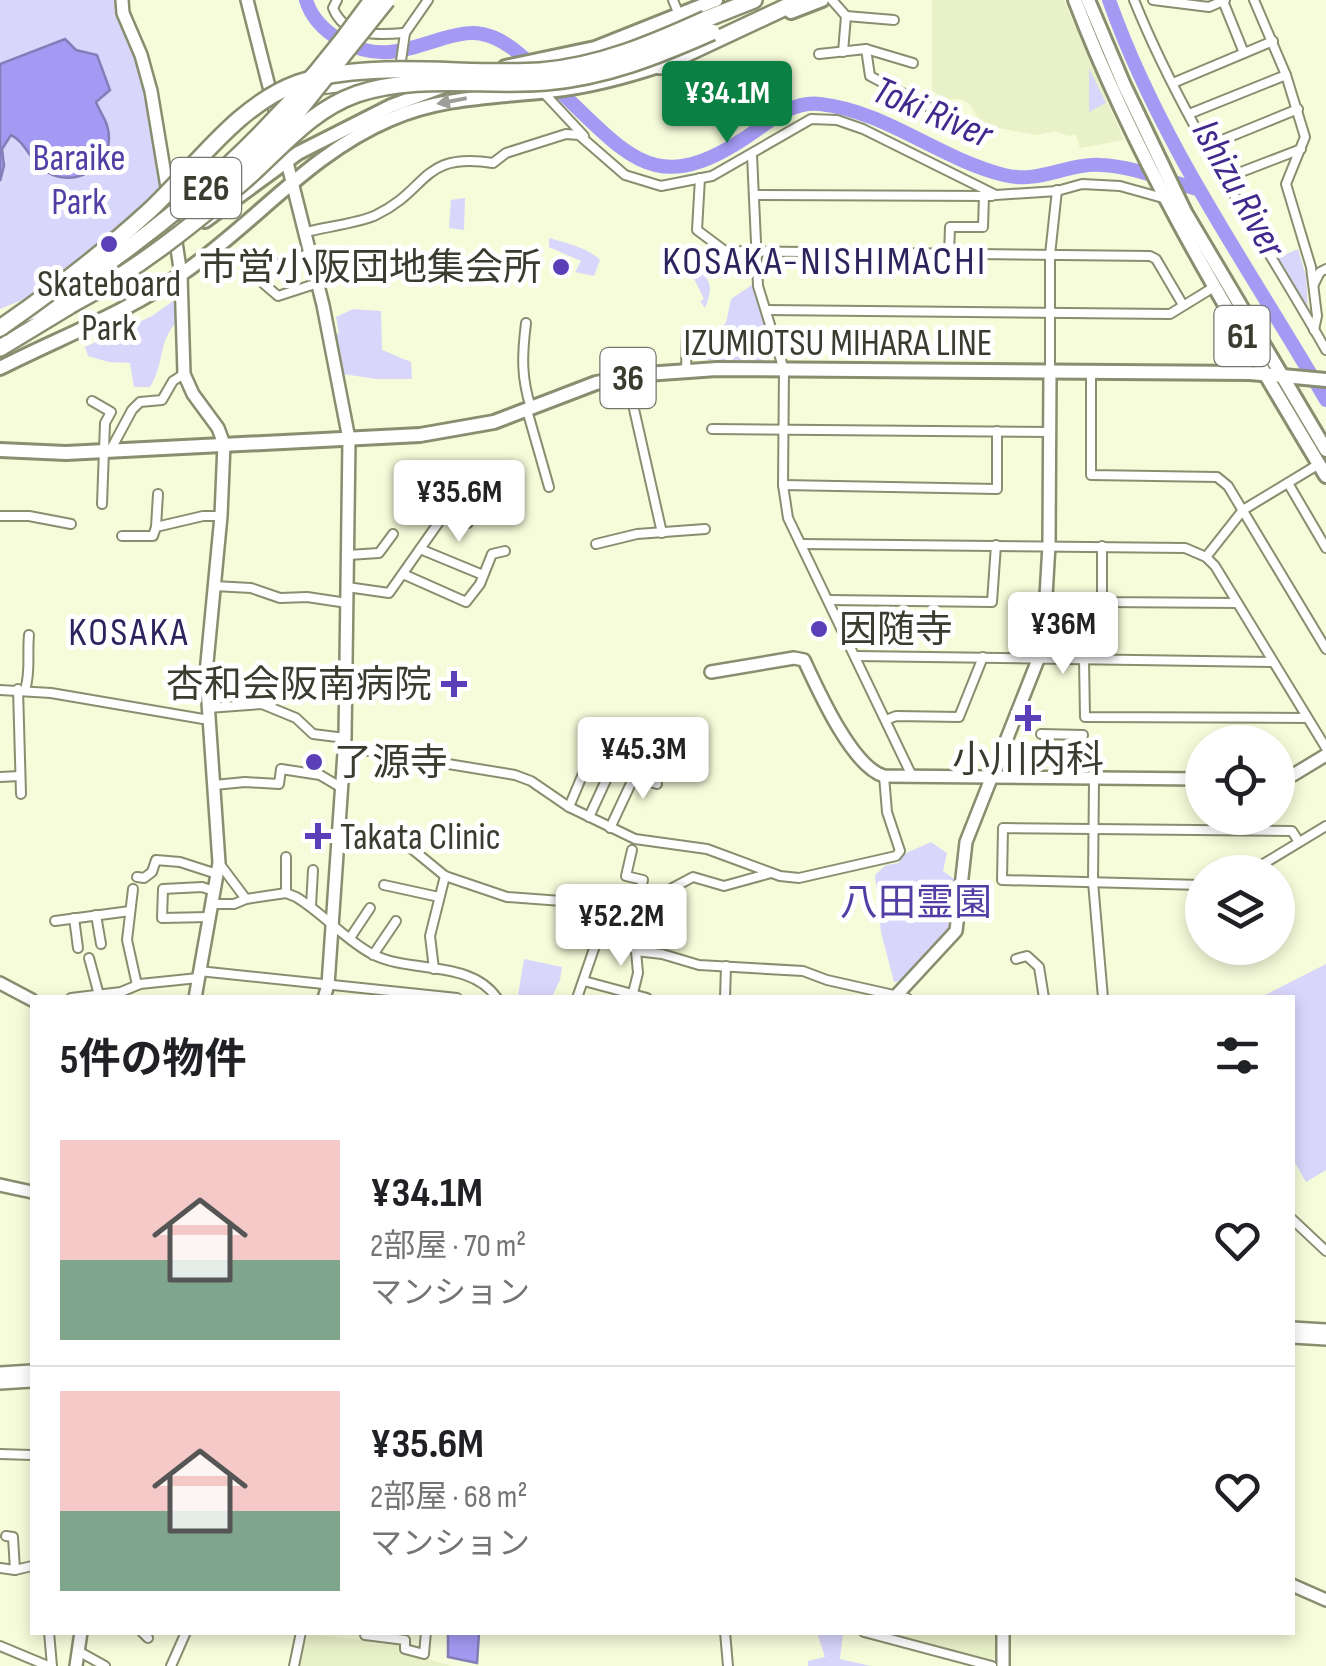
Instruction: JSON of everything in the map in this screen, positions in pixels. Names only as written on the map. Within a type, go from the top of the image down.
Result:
[{"type":"highway","name":"E26","points":[[0,328],[96,272],[203,190],[287,108],[372,0]]},
{"type":"highway","name":"E26","points":[[0,348],[71,305],[186,220],[322,85],[387,0]]},
{"type":"highway","points":[[0,328],[115,241],[234,126],[283,90],[318,78],[360,73],[518,72],[578,65],[636,50],[754,0]]},
{"type":"highway","points":[[71,305],[155,254],[248,178],[294,133],[354,95],[400,85],[534,82],[596,74],[665,53],[784,0]]},
{"type":"highway","points":[[660,66],[800,0]]},
{"type":"main road","points":[[0,328],[69,300],[176,243],[287,161],[391,106],[510,66],[594,48],[716,0]]},
{"type":"main road","points":[[0,368],[92,327],[181,275],[342,144],[392,118],[464,98],[572,88],[660,66],[822,0]]},
{"type":"main road","name":"61","points":[[1075,0],[1162,196],[1323,470]]},
{"type":"main road","name":"61","points":[[1088,0],[1185,212],[1288,378],[1326,450]]},
{"type":"main road","name":"IZUMIOTSU MIHARA LINE","points":[[0,450],[108,451],[459,430],[583,388],[686,370],[1265,374],[1326,380]]},
{"type":"street","points":[[122,0],[152,91],[181,275],[184,374],[224,444],[206,673],[218,868],[196,995]]},
{"type":"street","points":[[247,0],[318,283],[349,438],[345,742],[326,991]]},
{"type":"street","points":[[338,0],[333,8],[347,26],[370,35],[405,34]]},
{"type":"street","points":[[272,98],[394,80],[403,64],[405,34],[428,0]]},
{"type":"street","points":[[673,0],[679,15]]},
{"type":"street","points":[[832,0],[846,16],[894,20]]},
{"type":"street","points":[[1153,0],[1209,7],[1224,0],[1244,53]]},
{"type":"street","points":[[1254,0],[1286,75],[1306,137],[1286,184],[1311,267],[1314,330]]},
{"type":"street","points":[[1138,1],[1173,83],[1223,179],[1326,350]]},
{"type":"street","points":[[843,52],[846,16]]},
{"type":"street","points":[[1173,83],[1272,42]]},
{"type":"street","points":[[866,49],[870,76],[929,107]]},
{"type":"street","points":[[820,54],[866,49],[913,64]]},
{"type":"street","points":[[1189,114],[1286,75]]},
{"type":"street","points":[[546,92],[585,138],[625,175],[642,182],[661,186],[712,176],[811,118],[838,120],[863,129],[996,196]]},
{"type":"street","points":[[1206,147],[1298,109]]},
{"type":"street","points":[[306,232],[373,217],[442,163],[466,158],[493,163],[506,153],[566,134],[585,138]]},
{"type":"street","points":[[1223,179],[1301,149]]},
{"type":"street","points":[[752,154],[758,286],[784,370],[783,485],[788,518],[912,776]]},
{"type":"street","points":[[700,178],[697,230],[726,252],[1150,256],[1156,258],[1184,306]]},
{"type":"street","points":[[754,195],[996,196],[1082,184],[1120,186],[1162,196]]},
{"type":"street","points":[[900,995],[956,932],[966,842],[1040,658],[1050,545],[1050,256],[1057,188]]},
{"type":"street","points":[[949,254],[950,226],[983,227],[984,196]]},
{"type":"street","points":[[310,253],[269,267],[264,284],[278,296],[318,283]]},
{"type":"street","points":[[1313,286],[1326,268]]},
{"type":"street","points":[[766,310],[1170,314],[1214,288]]},
{"type":"street","points":[[526,323],[520,362],[522,382],[549,487]]},
{"type":"street","points":[[686,370],[687,332]]},
{"type":"street","points":[[1091,372],[1091,475],[1217,477],[1228,486],[1326,649]]},
{"type":"street","points":[[108,451],[132,410],[140,402],[162,400],[173,380],[184,374]]},
{"type":"street","points":[[628,378],[662,533]]},
{"type":"street","points":[[92,401],[111,412],[105,424],[108,451],[102,504]]},
{"type":"street","points":[[712,429],[1050,432]]},
{"type":"street","points":[[783,485],[997,488],[997,431]]},
{"type":"street","points":[[1206,558],[1243,510],[1288,483],[1323,470]]},
{"type":"street","points":[[1288,483],[1326,548]]},
{"type":"street","points":[[401,515],[411,491],[416,489],[433,495],[480,487],[504,491]]},
{"type":"street","points":[[122,536],[153,536],[158,494]]},
{"type":"street","points":[[347,587],[389,594],[440,522],[433,495]]},
{"type":"street","points":[[438,515],[468,523]]},
{"type":"street","points":[[0,516],[29,516],[70,524]]},
{"type":"street","points":[[156,526],[221,516]]},
{"type":"street","points":[[596,544],[637,534],[706,529]]},
{"type":"street","points":[[348,556],[380,553],[393,534]]},
{"type":"street","points":[[801,544],[1185,548],[1215,566],[1326,752],[1295,774]]},
{"type":"street","points":[[829,600],[992,602],[996,545]]},
{"type":"street","points":[[1102,546],[1102,602],[1237,603]]},
{"type":"street","points":[[420,549],[483,575]]},
{"type":"street","points":[[403,574],[466,602],[492,554],[505,551]]},
{"type":"street","points":[[213,586],[251,588],[280,598],[308,597],[347,603]]},
{"type":"street","points":[[21,794],[22,689],[30,674],[26,660],[29,635]]},
{"type":"street","points":[[856,656],[1271,662]]},
{"type":"street","points":[[886,720],[896,716],[959,717],[982,657]]},
{"type":"street","points":[[711,672],[794,658],[804,660],[840,732],[875,774],[1185,779]]},
{"type":"street","points":[[1040,734],[1083,740],[1084,660]]},
{"type":"street","points":[[0,690],[22,689],[209,714],[262,704],[296,718],[313,734],[515,775],[635,839],[707,848],[771,874],[800,878],[896,856],[900,851],[887,812],[884,776]]},
{"type":"street","points":[[1086,717],[1307,718]]},
{"type":"street","points":[[588,817],[625,739]]},
{"type":"street","points":[[610,828],[641,762]]},
{"type":"street","points":[[569,807],[587,764],[657,784]]},
{"type":"street","points":[[214,785],[279,784],[282,769],[320,775],[342,788]]},
{"type":"street","points":[[0,776],[20,776]]},
{"type":"street","points":[[1094,779],[1093,882],[1103,995]]},
{"type":"street","points":[[1278,855],[1326,826]]},
{"type":"street","points":[[1185,885],[1002,880],[1003,828],[1292,831],[1299,842]]},
{"type":"street","points":[[338,834],[406,844],[445,876],[507,897],[589,903],[635,914]]},
{"type":"street","points":[[629,943],[643,880],[626,876],[632,850]]},
{"type":"street","points":[[286,858],[286,893]]},
{"type":"street","points":[[136,877],[144,878],[152,872],[156,860],[218,868],[246,900]]},
{"type":"street","points":[[310,906],[313,870]]},
{"type":"street","points":[[642,895],[663,893],[693,877],[724,886],[771,874]]},
{"type":"street","points":[[434,968],[430,936],[445,876]]},
{"type":"street","points":[[384,885],[439,896]]},
{"type":"street","points":[[211,904],[202,888],[163,888],[162,918],[211,904],[234,904],[286,893],[310,906],[373,954],[469,977],[495,995]]},
{"type":"street","points":[[133,890],[127,940],[137,985]]},
{"type":"street","points":[[578,995],[597,940],[589,903]]},
{"type":"street","points":[[350,938],[370,908]]},
{"type":"street","points":[[55,921],[130,911]]},
{"type":"street","points":[[96,915],[101,944]]},
{"type":"street","points":[[74,918],[78,948]]},
{"type":"street","points":[[373,954],[396,920]]},
{"type":"street","points":[[584,982],[632,995],[638,973],[636,951],[629,943],[597,940]]},
{"type":"street","points":[[636,951],[700,965],[803,971],[894,995]]},
{"type":"street","points":[[1016,960],[1028,956],[1039,968],[1044,995]]},
{"type":"street","points":[[89,958],[98,994]]},
{"type":"street","points":[[725,995],[726,966]]},
{"type":"street","points":[[91,995],[199,974],[326,991],[418,995]]},
{"type":"street","points":[[0,983],[30,999]]},
{"type":"street","points":[[0,1185],[30,1192]]},
{"type":"street","points":[[1295,1222],[1326,1251]]},
{"type":"street","points":[[1295,1328],[1326,1330]]},
{"type":"street","points":[[1295,1337],[1326,1339]]},
{"type":"street","points":[[0,1373],[30,1371]]},
{"type":"street","points":[[0,1383],[30,1381]]},
{"type":"street","points":[[0,1454],[30,1454]]},
{"type":"street","points":[[6,1536],[13,1537],[15,1570]]},
{"type":"street","points":[[0,1568],[30,1566]]},
{"type":"street","points":[[1295,1586],[1326,1600]]},
{"type":"street","points":[[0,1646],[50,1666],[48,1635]]},
{"type":"street","points":[[76,1666],[81,1635]]},
{"type":"street","points":[[185,1635],[172,1664],[187,1666]]},
{"type":"street","points":[[294,1666],[300,1635]]},
{"type":"street","points":[[365,1635],[405,1640],[405,1649],[424,1654],[426,1635]]},
{"type":"street","points":[[725,1635],[728,1666]]},
{"type":"street","points":[[875,1635],[992,1666]]},
{"type":"street","points":[[1002,1635],[1003,1666]]},
{"type":"street","points":[[78,1651],[105,1666]]},
{"type":"shaded area","points":[[932,0],[1064,0],[1124,140],[1080,148],[1076,134],[1055,131],[1036,135],[988,126],[980,122],[970,104],[960,99],[945,100],[932,90]]},
{"type":"shaded area","points":[[65,39],[76,50],[97,55],[110,90],[96,102],[108,127],[103,159],[88,173],[68,178],[57,176],[41,168],[11,135],[2,149],[4,166],[0,181],[0,64]]},
{"type":"shaded area","points":[[308,1635],[317,1635],[401,1644],[401,1652],[453,1666],[298,1666]]},
{"type":"shaded area","points":[[448,1635],[479,1635],[477,1663],[448,1657]]},
{"type":"shaded area","points":[[887,1635],[998,1635],[997,1657],[990,1662]]},
{"type":"green space","name":"Baraike Park","points":[[0,0],[118,0],[142,75],[168,226],[78,277],[0,309]]},
{"type":"green space","points":[[1089,68],[1106,103],[1089,112]]},
{"type":"green space","points":[[465,198],[464,230],[449,228],[451,200]]},
{"type":"green space","points":[[549,238],[577,246],[600,260],[594,276],[575,272],[581,261],[549,247]]},
{"type":"green space","points":[[1298,249],[1306,276],[1308,311],[1277,258]]},
{"type":"green space","points":[[687,264],[709,283],[705,308]]},
{"type":"green space","points":[[752,285],[773,351],[763,361],[704,360],[707,336],[726,323],[731,299]]},
{"type":"green space","points":[[179,297],[180,319],[168,334],[150,387],[134,387],[130,363],[88,356],[85,347],[152,316]]},
{"type":"green space","points":[[353,309],[381,311],[382,350],[411,362],[412,379],[343,374],[334,335],[339,333],[336,317]]},
{"type":"green space","name":"八田霊園","points":[[931,842],[947,853],[943,871],[957,881],[950,933],[902,981],[894,982],[881,932],[875,875],[886,865],[899,863],[902,855]]},
{"type":"green space","points":[[596,907],[629,916],[628,939],[601,937],[592,911]]},
{"type":"green space","points":[[524,959],[562,967],[553,995],[518,995]]},
{"type":"green space","points":[[1326,964],[1326,1170],[1306,1182],[1295,1163],[1295,995],[1265,995]]},
{"type":"green space","points":[[818,1635],[843,1635],[840,1659],[871,1666],[808,1666],[808,1661],[825,1657]]},
{"type":"waterway","name":"Toki River","points":[[306,0],[315,18],[329,32],[367,51],[392,52],[477,33],[504,43],[534,67]]},
{"type":"waterway","name":"Ishizu River","points":[[1109,0],[1180,155],[1326,400]]},
{"type":"waterway","name":"Toki River","points":[[553,85],[624,150],[645,162],[668,167],[693,164],[722,152],[787,110],[820,104],[867,116],[980,168],[1004,175],[1029,177],[1101,165],[1197,189]]},
{"type":"place","name":"Skateboard Park","points":[[109,244]]},
{"type":"place","name":"市営小阪団地集会所","points":[[561,267]]},
{"type":"place","name":"因随寺","points":[[819,629]]},
{"type":"place","name":"杏和会阪南病院","points":[[454,684]]},
{"type":"place","name":"小川内科","points":[[1028,718]]},
{"type":"place","name":"了源寺","points":[[314,762]]},
{"type":"place","name":"Takata Clinic","points":[[318,836]]},
{"type":"district","name":"KOSAKA-NISHIMACHI","points":[[825,260]]},
{"type":"district","name":"KOSAKA","points":[[129,631]]}]
